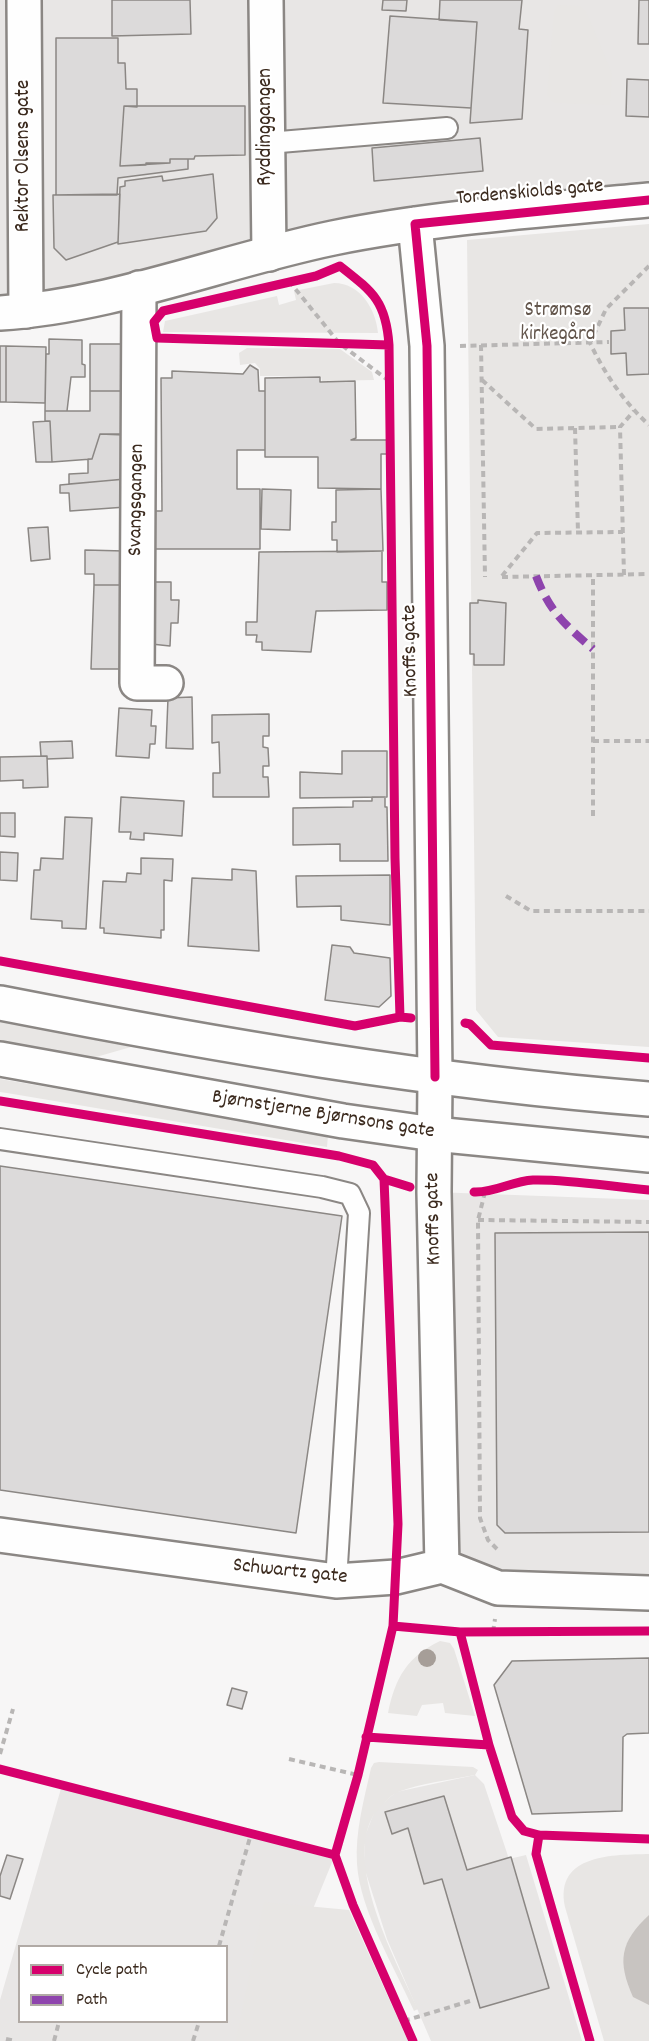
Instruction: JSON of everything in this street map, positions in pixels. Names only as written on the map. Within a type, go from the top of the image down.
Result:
[{"type":"street","name":"Rektor Olsens gate","points":[[13,312],[24,0]]},
{"type":"street","name":"Ryddinggangen","points":[[266,0],[273,269]]},
{"type":"street","name":"Tordenskiolds gate","points":[[13,312],[139,288],[273,269],[333,238],[415,224],[649,200]]},
{"type":"street","name":"Knoffs gate","points":[[415,224],[427,346],[434,1134],[442,1566]]},
{"type":"street","name":"Svangsgangen","points":[[139,288],[137,683],[166,683]]},
{"type":"street","points":[[0,1003],[170,1036],[435,1077],[649,1099]]},
{"type":"street","name":"Bjørnstjerne Bjørnsons gate","points":[[0,1059],[343,1121],[434,1134],[649,1155]]},
{"type":"street","name":"Schwartz gate","points":[[0,1535],[336,1581],[396,1577],[442,1566]]},
{"type":"street","points":[[442,1566],[498,1588],[649,1593]]},
{"type":"lane","points":[[268,143],[447,128]]},
{"type":"lane","points":[[0,1139],[322,1187],[350,1194],[358,1213],[336,1581]]},
{"type":"path","points":[[649,266],[606,309],[590,343],[602,369],[634,411],[649,425]]},
{"type":"path","points":[[273,269],[294,281],[339,343],[389,381]]},
{"type":"path","points":[[327,342],[362,344]]},
{"type":"path","points":[[457,346],[609,342]]},
{"type":"path","points":[[481,345],[485,577]]},
{"type":"path","points":[[389,363],[389,393]]},
{"type":"path","points":[[482,379],[536,429],[620,427]]},
{"type":"path","points":[[624,575],[620,427],[634,411]]},
{"type":"path","points":[[575,429],[578,532]]},
{"type":"path","points":[[623,532],[537,533],[501,577],[649,574]]},
{"type":"path","points":[[593,575],[593,816]]},
{"type":"path","points":[[593,741],[649,741]]},
{"type":"path","points":[[506,896],[531,911],[649,911]]},
{"type":"path","points":[[495,1189],[480,1192],[478,1220],[480,1518],[488,1540],[495,1548]]},
{"type":"path","points":[[478,1220],[649,1222]]},
{"type":"path","points":[[482,1632],[505,1632]]},
{"type":"path","points":[[0,1754],[14,1709]]},
{"type":"path","points":[[289,1759],[359,1770],[354,1786]]},
{"type":"path","points":[[240,1831],[261,1837]]},
{"type":"path","points":[[220,1945],[251,1834]]},
{"type":"path","points":[[405,2021],[470,2001]]},
{"type":"path","points":[[400,2011],[409,2031]]},
{"type":"path","points":[[54,2041],[59,2023]]},
{"type":"path","points":[[193,2041],[199,2023]]},
{"type":"path","points":[[6,2039],[15,2041]]},
{"type":"shaded area","points":[[0,0],[649,0],[649,200],[461,218],[0,312]]},
{"type":"shaded area","points":[[434,1192],[649,1200],[649,1593],[442,1566]]},
{"type":"shaded area","points":[[475,1775],[484,1784],[509,1859],[526,1855],[582,2041],[431,2041],[387,1939],[364,1867],[365,1836],[375,1810],[396,1792]]},
{"type":"shaded area","points":[[62,1785],[335,1855],[259,2041],[0,2041],[0,2000]]},
{"type":"shaded area","points":[[649,1915],[649,2005],[633,1997],[623,1962],[627,1943]]},
{"type":"green space","points":[[558,5],[580,6],[587,14],[612,74],[610,105],[554,103],[547,94],[554,13]]},
{"type":"green space","name":"Strømsø kirkegård","points":[[649,224],[649,1047],[498,1037],[476,1010],[467,240]]},
{"type":"green space","points":[[334,283],[352,287],[359,292],[374,315],[378,333],[163,332],[165,321],[277,296],[279,305],[296,300],[294,291]]},
{"type":"green space","points":[[247,348],[340,349],[372,372],[374,380],[322,381],[321,376],[260,376],[260,369],[255,363],[240,365],[239,353]]},
{"type":"green space","points":[[0,1018],[131,1047],[89,1059],[0,1040]]},
{"type":"green space","points":[[0,1079],[328,1135],[327,1147],[0,1092]]},
{"type":"green space","points":[[440,1641],[450,1643],[454,1649],[475,1716],[445,1713],[443,1703],[422,1705],[417,1716],[388,1713],[394,1689],[404,1670],[419,1654]]},
{"type":"green space","points":[[374,1763],[473,1767],[478,1770],[475,1775],[426,1784],[396,1793],[384,1803],[370,1823],[365,1847],[367,1875],[384,1934],[418,2009],[414,2011],[371,1920],[364,1901],[357,1864],[357,1840],[371,1768]]},
{"type":"green space","points":[[649,1854],[649,2041],[604,2041],[565,1907],[564,1889],[569,1876],[578,1867],[590,1861],[620,1855]]},
{"type":"green space","points":[[264,1902],[349,1910],[408,2041],[236,2041]]},
{"type":"building","points":[[112,0],[190,0],[191,34],[112,36]]},
{"type":"building","points":[[383,0],[407,0],[406,11],[382,10]]},
{"type":"building","points":[[440,0],[522,0],[519,29],[528,30],[522,119],[470,123],[477,22],[439,20]]},
{"type":"building","points":[[639,0],[649,0],[649,44],[638,44]]},
{"type":"building","points":[[390,16],[477,22],[471,108],[383,103]]},
{"type":"building","points":[[56,38],[118,38],[118,63],[125,63],[126,89],[137,89],[137,107],[124,106],[120,166],[170,163],[170,159],[188,159],[188,169],[118,178],[117,195],[56,195]]},
{"type":"building","points":[[627,79],[649,80],[649,117],[626,116]]},
{"type":"building","points":[[124,106],[245,106],[245,155],[195,156],[194,159],[170,159],[170,163],[120,166]]},
{"type":"building","points":[[480,138],[483,171],[374,181],[372,148]]},
{"type":"building","points":[[213,174],[217,218],[206,231],[118,244],[120,187],[125,186],[125,181],[162,176],[163,181]]},
{"type":"building","points":[[120,194],[118,242],[66,260],[54,248],[53,195]]},
{"type":"building","points":[[624,308],[649,308],[649,374],[627,375],[626,353],[611,354],[611,331],[625,330]]},
{"type":"building","points":[[49,339],[82,340],[82,364],[85,365],[85,377],[71,377],[67,411],[45,411],[46,354],[49,354]]},
{"type":"building","points":[[90,344],[128,344],[128,391],[90,391]]},
{"type":"building","points":[[0,346],[6,346],[6,402],[0,402]]},
{"type":"building","points":[[6,346],[46,347],[45,403],[6,402]]},
{"type":"building","points":[[250,365],[258,370],[259,391],[265,391],[265,450],[237,450],[237,489],[260,489],[260,549],[152,549],[151,511],[162,511],[161,378],[172,378],[172,371],[243,374]]},
{"type":"building","points":[[320,377],[320,382],[355,381],[356,438],[351,440],[389,440],[389,454],[381,454],[381,489],[318,488],[318,457],[265,457],[265,378]]},
{"type":"building","points":[[90,391],[124,391],[124,435],[100,434],[92,459],[52,462],[50,421],[45,421],[45,411],[90,411]]},
{"type":"building","points":[[50,421],[52,462],[36,462],[33,422]]},
{"type":"building","points":[[100,434],[126,434],[126,479],[69,484],[69,474],[88,473],[88,459],[92,459]]},
{"type":"building","points":[[125,479],[126,507],[70,511],[69,493],[60,493],[60,485]]},
{"type":"building","points":[[262,489],[291,490],[290,530],[261,529]]},
{"type":"building","points":[[381,489],[383,551],[337,552],[337,540],[332,540],[332,522],[336,522],[336,490]]},
{"type":"building","points":[[48,527],[50,559],[31,561],[28,528]]},
{"type":"building","points":[[85,550],[124,551],[123,585],[94,585],[94,574],[85,574]]},
{"type":"building","points":[[382,551],[382,582],[387,582],[387,610],[316,611],[311,652],[262,650],[262,642],[256,642],[257,635],[246,635],[246,622],[257,622],[259,552]]},
{"type":"building","points":[[143,582],[171,582],[171,600],[179,600],[178,623],[171,623],[170,646],[142,643]]},
{"type":"building","points":[[94,585],[123,585],[128,669],[91,669]]},
{"type":"building","points":[[478,600],[506,603],[504,665],[474,665],[474,654],[470,654],[470,603],[478,603]]},
{"type":"building","points":[[192,697],[193,749],[166,748],[168,698]]},
{"type":"building","points":[[119,708],[152,710],[151,726],[156,726],[155,744],[150,744],[149,758],[116,756]]},
{"type":"building","points":[[269,714],[269,736],[263,736],[263,747],[268,748],[269,766],[263,766],[263,777],[268,777],[269,797],[213,797],[213,773],[220,773],[219,742],[212,743],[212,715]]},
{"type":"building","points":[[72,741],[73,758],[47,759],[47,756],[41,756],[40,742]]},
{"type":"building","points":[[342,751],[387,751],[387,797],[300,798],[300,772],[342,774]]},
{"type":"building","points":[[47,756],[48,787],[23,788],[23,780],[0,781],[0,757]]},
{"type":"building","points":[[121,797],[184,801],[182,836],[144,833],[144,840],[130,839],[131,832],[119,832]]},
{"type":"building","points":[[372,797],[385,797],[388,861],[340,861],[340,844],[293,845],[293,808],[353,807],[353,801],[372,801]]},
{"type":"building","points":[[0,813],[15,813],[15,837],[0,836]]},
{"type":"building","points":[[65,817],[92,818],[86,929],[62,928],[62,921],[31,919],[34,870],[40,870],[41,858],[63,859]]},
{"type":"building","points":[[0,852],[18,853],[17,881],[0,880]]},
{"type":"building","points":[[141,858],[173,859],[172,881],[164,880],[164,930],[161,930],[161,938],[104,933],[104,928],[100,928],[103,881],[126,882],[127,873],[141,874]]},
{"type":"building","points":[[232,869],[256,871],[259,951],[188,946],[192,878],[232,880]]},
{"type":"building","points":[[390,875],[390,925],[341,920],[341,906],[297,907],[296,876]]},
{"type":"building","points":[[332,945],[350,947],[354,953],[390,958],[391,996],[379,1007],[325,1000]]},
{"type":"building","points":[[0,1166],[342,1216],[296,1533],[0,1490]]},
{"type":"building","points":[[649,1232],[649,1532],[505,1533],[497,1525],[495,1233]]},
{"type":"building","points":[[649,1658],[649,1733],[627,1734],[623,1737],[622,1811],[532,1814],[494,1685],[512,1661]]},
{"type":"building","points":[[232,1688],[247,1692],[242,1709],[227,1705]]},
{"type":"building","points":[[444,1796],[467,1870],[511,1857],[549,1988],[480,2008],[442,1879],[424,1884],[408,1828],[392,1834],[385,1812]]},
{"type":"building","points":[[7,1855],[23,1859],[10,1899],[0,1896],[0,1876]]},
{"type":"marked path","points":[[536,576],[559,617],[593,649]]},
{"type":"cycle path","points":[[435,1077],[427,346],[415,224],[649,200]]},
{"type":"cycle path","points":[[389,345],[157,338],[154,322],[163,311],[316,276],[340,266],[376,299],[385,318],[389,345],[395,858],[400,1017]]},
{"type":"cycle path","points":[[0,961],[355,1026],[400,1017],[411,1018]]},
{"type":"cycle path","points":[[465,1023],[470,1024],[491,1045],[649,1058]]},
{"type":"cycle path","points":[[0,1101],[339,1156],[373,1165],[384,1179],[410,1187]]},
{"type":"cycle path","points":[[384,1179],[398,1524],[393,1626],[358,1775],[335,1855],[353,1905],[413,2041]]},
{"type":"cycle path","points":[[474,1192],[489,1191],[533,1180],[649,1190]]},
{"type":"cycle path","points":[[393,1626],[460,1632],[649,1631]]},
{"type":"cycle path","points":[[460,1632],[489,1745]]},
{"type":"cycle path","points":[[366,1737],[489,1745],[512,1817],[524,1831],[539,1835],[649,1839]]},
{"type":"cycle path","points":[[0,1769],[335,1855]]},
{"type":"cycle path","points":[[539,1835],[536,1854],[590,2041]]}]
